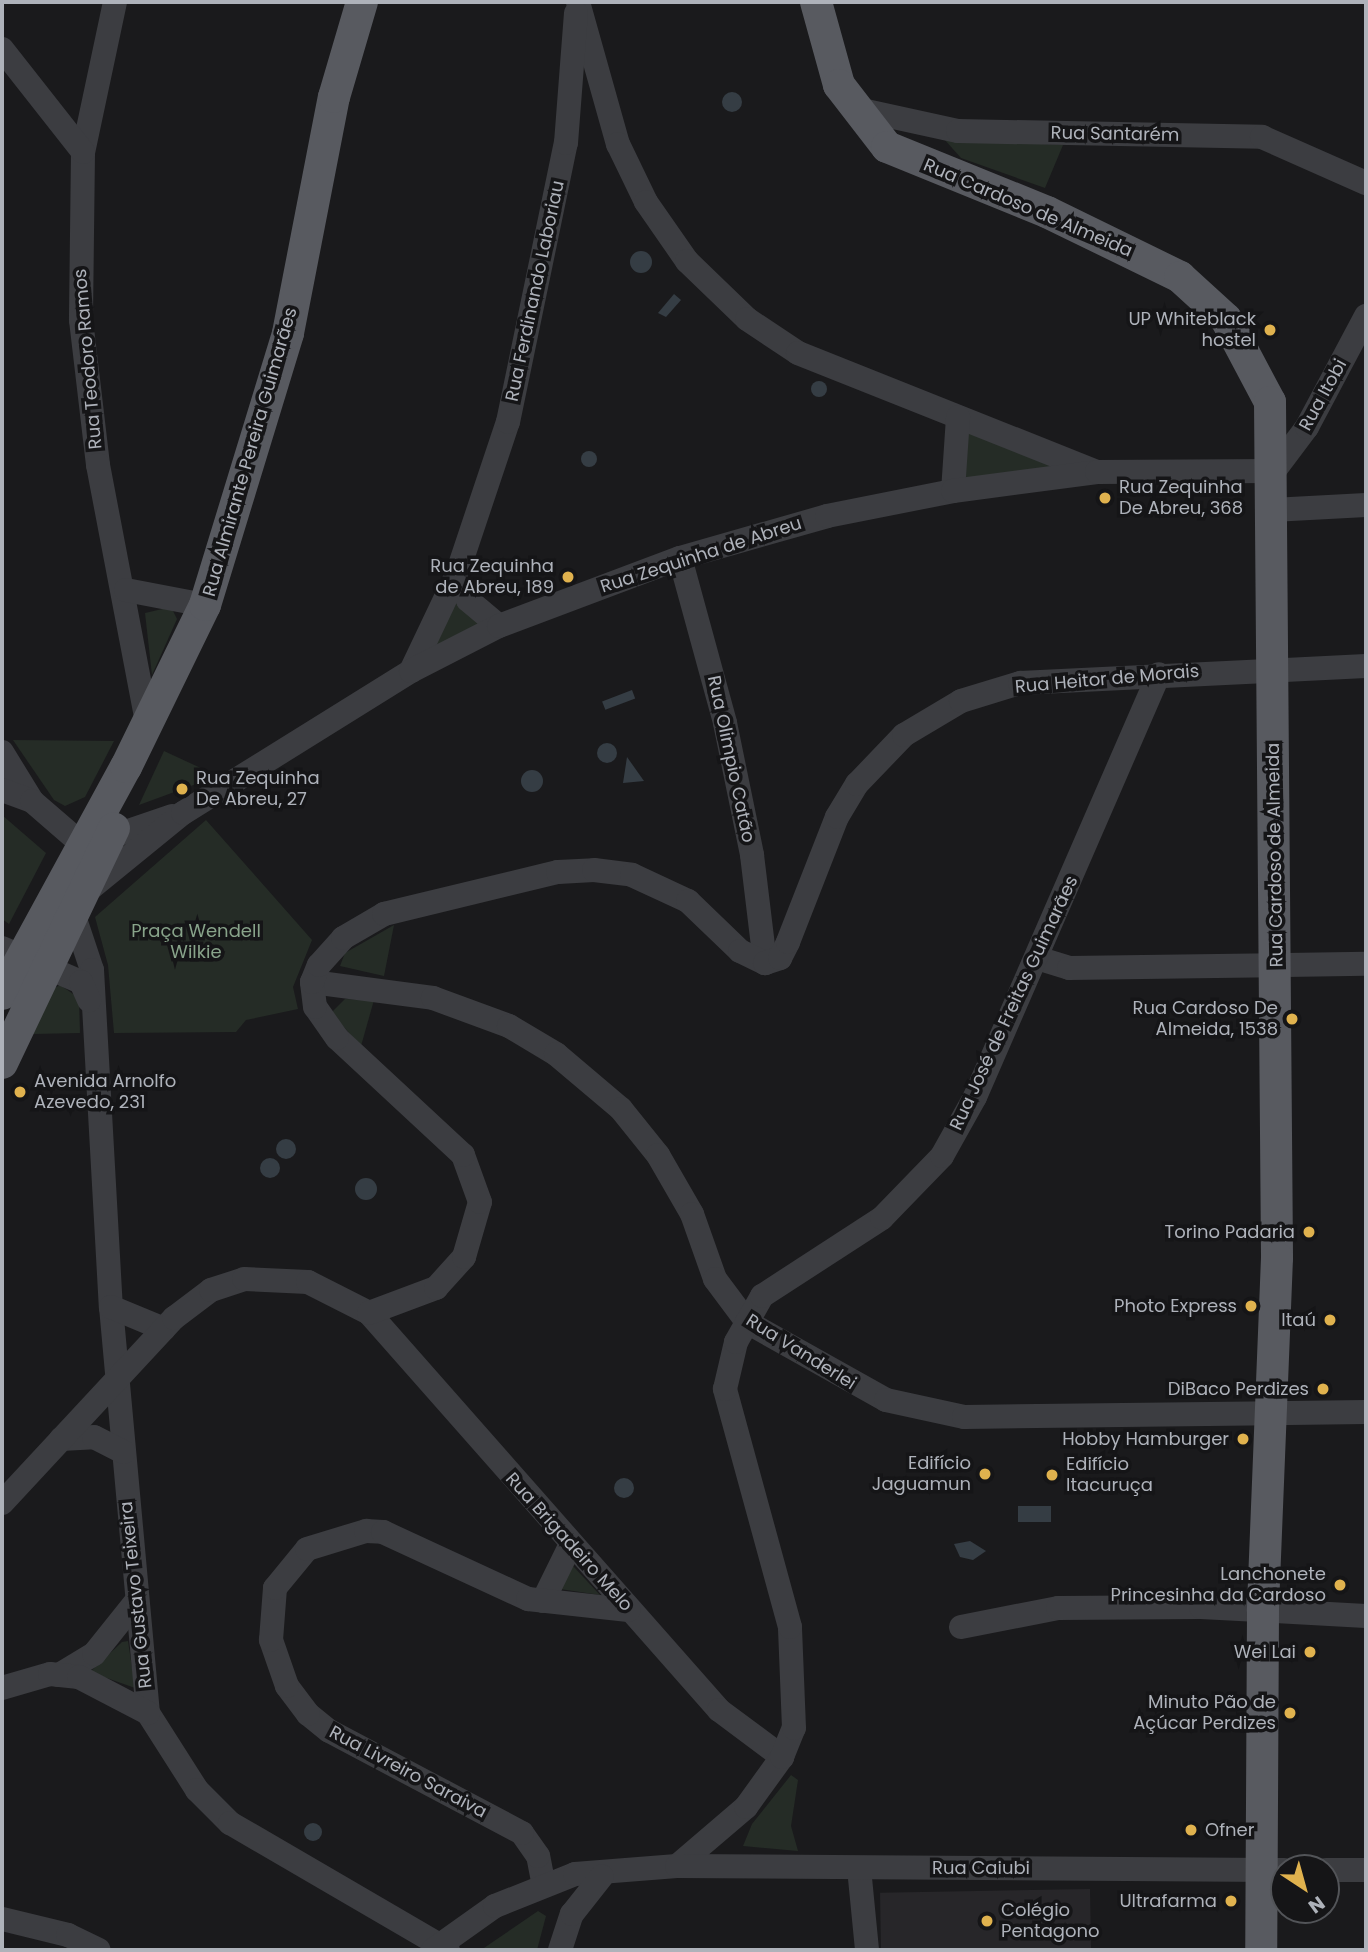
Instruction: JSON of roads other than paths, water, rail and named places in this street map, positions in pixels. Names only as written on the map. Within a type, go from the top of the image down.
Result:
[{"type":"main road","name":"Rua Almirante Pereira Guimarães","points":[[97,843],[126,766],[205,605],[288,334],[334,97],[362,2]]},
{"type":"main road","name":"Rua Cardoso de Almeida","points":[[816,2],[829,62],[857,109],[887,147],[1108,239],[1201,294],[1226,319],[1257,370],[1270,402],[1274,471],[1272,667],[1277,967],[1272,1410],[1263,1611],[1271,1854]]},
{"type":"main road","points":[[2,1063],[25,956],[80,904],[97,843]]},
{"type":"main road","points":[[2,994],[97,843]]},
{"type":"main road","name":"Rua Cardoso de Almeida","points":[[1261,1950],[1270,1885]]},
{"type":"street","name":"Rua Teodoro Ramos","points":[[115,2],[83,152],[81,320],[98,465],[126,590],[147,723]]},
{"type":"street","points":[[577,2],[618,144],[646,202],[687,261],[747,319],[798,354],[1097,472]]},
{"type":"street","name":"Rua Ferdinando Laboriau","points":[[411,671],[457,573],[516,382],[566,143],[577,2]]},
{"type":"street","points":[[2,48],[83,152]]},
{"type":"street","name":"Rua Santarém","points":[[857,109],[958,131],[1262,137],[1366,183]]},
{"type":"street","name":"Rua Itobi","points":[[1274,471],[1307,427],[1366,316]]},
{"type":"street","points":[[953,491],[958,417]]},
{"type":"street","name":"Rua Zequinha de Abreu","points":[[80,904],[183,813],[411,671],[499,626],[680,558],[827,516],[953,491],[1097,472],[1274,471]]},
{"type":"street","points":[[1272,510],[1366,505]]},
{"type":"street","name":"Rua Olimpio Catão","points":[[680,558],[725,723],[752,855],[765,963]]},
{"type":"street","points":[[457,573],[468,600],[499,626]]},
{"type":"street","points":[[126,590],[205,605]]},
{"type":"street","name":"Rua Heitor de Morais","points":[[765,963],[780,958],[837,817],[857,784],[904,735],[961,701],[1020,683],[1272,667],[1366,666]]},
{"type":"street","name":"Rua José de Freitas Guimarães","points":[[677,1866],[746,1807],[782,1757],[794,1728],[790,1627],[725,1389],[747,1322],[777,1283],[882,1218],[942,1156],[1037,958],[1159,674]]},
{"type":"street","points":[[2,752],[32,801]]},
{"type":"street","points":[[2,790],[32,801],[97,843]]},
{"type":"street","name":"Rua Zequinha de Abreu","points":[[97,843],[183,813]]},
{"type":"street","points":[[2,1503],[163,1329],[202,1296],[244,1279],[308,1282],[369,1313],[400,1305],[451,1276],[470,1243],[480,1202],[473,1173],[450,1139],[326,1027],[315,1007],[312,982],[327,953],[384,914],[520,880],[594,870],[632,875],[688,901],[740,951],[765,963]]},
{"type":"street","name":"Rua Gustavo Teixeira","points":[[80,904],[89,950],[89,1000],[111,1307],[134,1604],[148,1713],[197,1790],[229,1823],[440,1949]]},
{"type":"street","points":[[25,956],[81,982],[89,1000]]},
{"type":"street","points":[[1037,958],[1069,968],[1366,964]]},
{"type":"street","name":"Rua Vanderlei","points":[[312,982],[412,994],[472,1011],[521,1033],[589,1079],[658,1155],[692,1214],[715,1279],[747,1322],[849,1384],[924,1412],[964,1417],[1272,1410],[1366,1412]]},
{"type":"street","points":[[111,1307],[163,1329]]},
{"type":"street","name":"Rua Brigadeiro Melo","points":[[369,1313],[628,1610],[719,1710],[782,1757]]},
{"type":"street","points":[[61,1440],[94,1437],[123,1452]]},
{"type":"street","name":"Rua Livreiro Saraiva","points":[[543,1881],[538,1856],[522,1833],[329,1731],[308,1714],[277,1662],[269,1620],[275,1588],[291,1562],[317,1542],[350,1531],[383,1532],[484,1584],[543,1601],[628,1610]]},
{"type":"street","points":[[543,1601],[571,1544]]},
{"type":"street","points":[[60,1675],[94,1654],[134,1604]]},
{"type":"street","points":[[961,1628],[1058,1608],[1263,1611],[1366,1616]]},
{"type":"street","points":[[2,1688],[60,1675],[79,1677],[148,1713]]},
{"type":"street","name":"Rua Caiubi","points":[[543,1881],[677,1866],[1270,1870]]},
{"type":"street","points":[[859,1868],[867,1950]]},
{"type":"street","points":[[1340,1870],[1366,1870]]},
{"type":"street","points":[[559,1950],[572,1914],[602,1876]]},
{"type":"street","points":[[440,1949],[543,1881]]},
{"type":"street","points":[[2,1919],[68,1935],[99,1950]]},
{"type":"place","name":"UP Whiteblack hostel","points":[[1270,330]]},
{"type":"place","name":"Rua Zequinha De Abreu, 368","points":[[1105,498]]},
{"type":"place","name":"Rua Zequinha de Abreu, 189","points":[[568,577]]},
{"type":"place","name":"Rua Zequinha De Abreu, 27","points":[[182,789]]},
{"type":"place","name":"Rua Cardoso De Almeida, 1538","points":[[1292,1019]]},
{"type":"place","name":"Avenida Arnolfo Azevedo, 231","points":[[20,1092]]},
{"type":"place","name":"Torino Padaria","points":[[1309,1232]]},
{"type":"place","name":"Photo Express","points":[[1251,1306]]},
{"type":"place","name":"Itaú","points":[[1330,1320]]},
{"type":"place","name":"DiBaco Perdizes","points":[[1323,1389]]},
{"type":"place","name":"Hobby Hamburger","points":[[1243,1439]]},
{"type":"place","name":"Edifício Jaguamun","points":[[985,1474]]},
{"type":"place","name":"Edifício Itacuruça","points":[[1052,1475]]},
{"type":"place","name":"Lanchonete Princesinha da Cardoso","points":[[1340,1585]]},
{"type":"place","name":"Wei Lai","points":[[1310,1652]]},
{"type":"place","name":"Minuto Pão de Açúcar Perdizes","points":[[1290,1713]]},
{"type":"place","name":"Ofner","points":[[1191,1830]]},
{"type":"place","name":"Ultrafarma","points":[[1231,1901]]},
{"type":"place","name":"Colégio Pentagono","points":[[987,1921]]},
{"type":"park label","name":"Praça Wendell Wilkie","points":[[196,942]]}]
